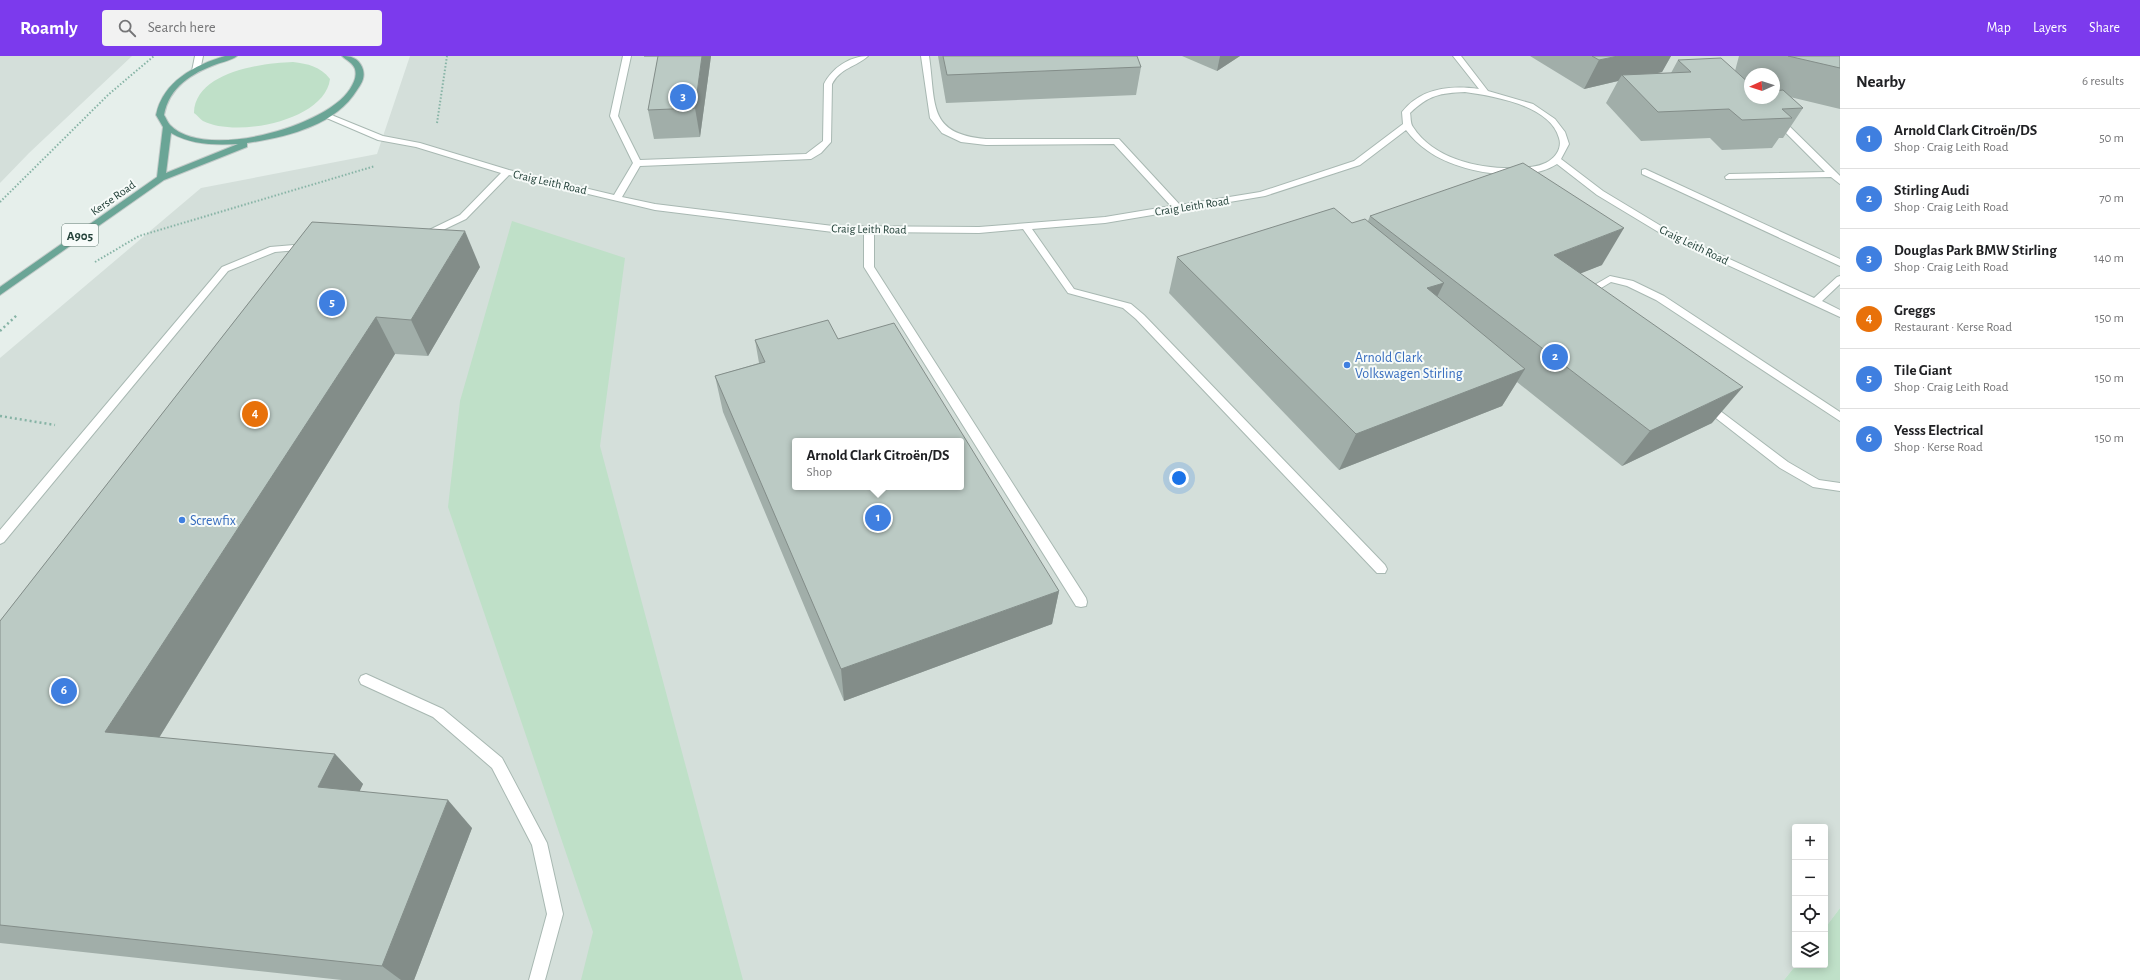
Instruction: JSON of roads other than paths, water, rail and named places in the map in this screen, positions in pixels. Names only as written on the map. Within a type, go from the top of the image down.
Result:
[{"type":"main road","points":[[161,178],[168,128],[160,115],[163,100],[176,85],[196,71],[233,56]]},
{"type":"main road","name":"A905","points":[[168,128],[182,136],[203,141],[228,142],[256,140],[305,126],[326,116],[345,103],[356,89],[360,76],[357,64],[346,56]]},
{"type":"main road","name":"Kerse Road","points":[[0,292],[161,178],[256,140]]},
{"type":"street","points":[[196,71],[199,56]]},
{"type":"street","points":[[627,56],[614,116],[637,163]]},
{"type":"street","points":[[637,163],[808,157],[818,151],[827,142],[828,84],[830,79],[843,67],[864,56]]},
{"type":"street","points":[[925,56],[934,118],[945,131],[964,140],[986,142],[1116,141],[1178,208]]},
{"type":"street","points":[[1457,56],[1485,92]]},
{"type":"street","points":[[1465,90],[1485,92],[1511,98],[1548,117],[1561,130],[1565,144],[1557,160],[1539,168],[1514,172],[1470,166],[1441,155],[1420,142],[1407,125],[1406,112],[1421,96],[1441,91],[1465,90]]},
{"type":"street","points":[[1769,111],[1837,178]]},
{"type":"street","name":"Craig Leith Road","points":[[326,116],[381,138],[417,145],[507,172],[655,207],[833,229],[979,230],[1026,227],[1105,220],[1262,194],[1357,163],[1407,125]]},
{"type":"street","name":"Craig Leith Road","points":[[1557,160],[1600,193],[1668,234],[1840,314]]},
{"type":"street","points":[[618,198],[637,163]]},
{"type":"street","points":[[414,240],[463,217],[507,172]]},
{"type":"street","points":[[1645,172],[1840,263]]},
{"type":"street","points":[[1729,177],[1837,178]]},
{"type":"street","points":[[1026,227],[1071,291],[1127,306],[1140,317],[1381,569]]},
{"type":"street","points":[[869,229],[869,267],[1081,602]]},
{"type":"street","points":[[0,539],[225,269],[273,249],[319,246]]},
{"type":"street","points":[[1581,304],[1583,295],[1610,279],[1630,283],[1660,298],[1840,417]]},
{"type":"street","points":[[1815,302],[1840,279]]},
{"type":"street","points":[[1695,397],[1784,465],[1817,484],[1840,487]]},
{"type":"street","points":[[366,680],[438,713],[497,763],[539,843],[555,914],[537,980]]},
{"type":"place","name":"Douglas Park BMW Stirling","points":[[683,97]]},
{"type":"place","name":"Tile Giant","points":[[332,303]]},
{"type":"place","name":"Stirling Audi","points":[[1555,357]]},
{"type":"place","name":"Arnold Clark Volkswagen Stirling","points":[[1347,365]]},
{"type":"place","name":"Greggs","points":[[255,414]]},
{"type":"place","name":"Arnold Clark Citroën/DS","points":[[878,518]]},
{"type":"place","name":"Screwfix","points":[[182,520]]},
{"type":"place","name":"Yesss Electrical","points":[[64,691]]}]
